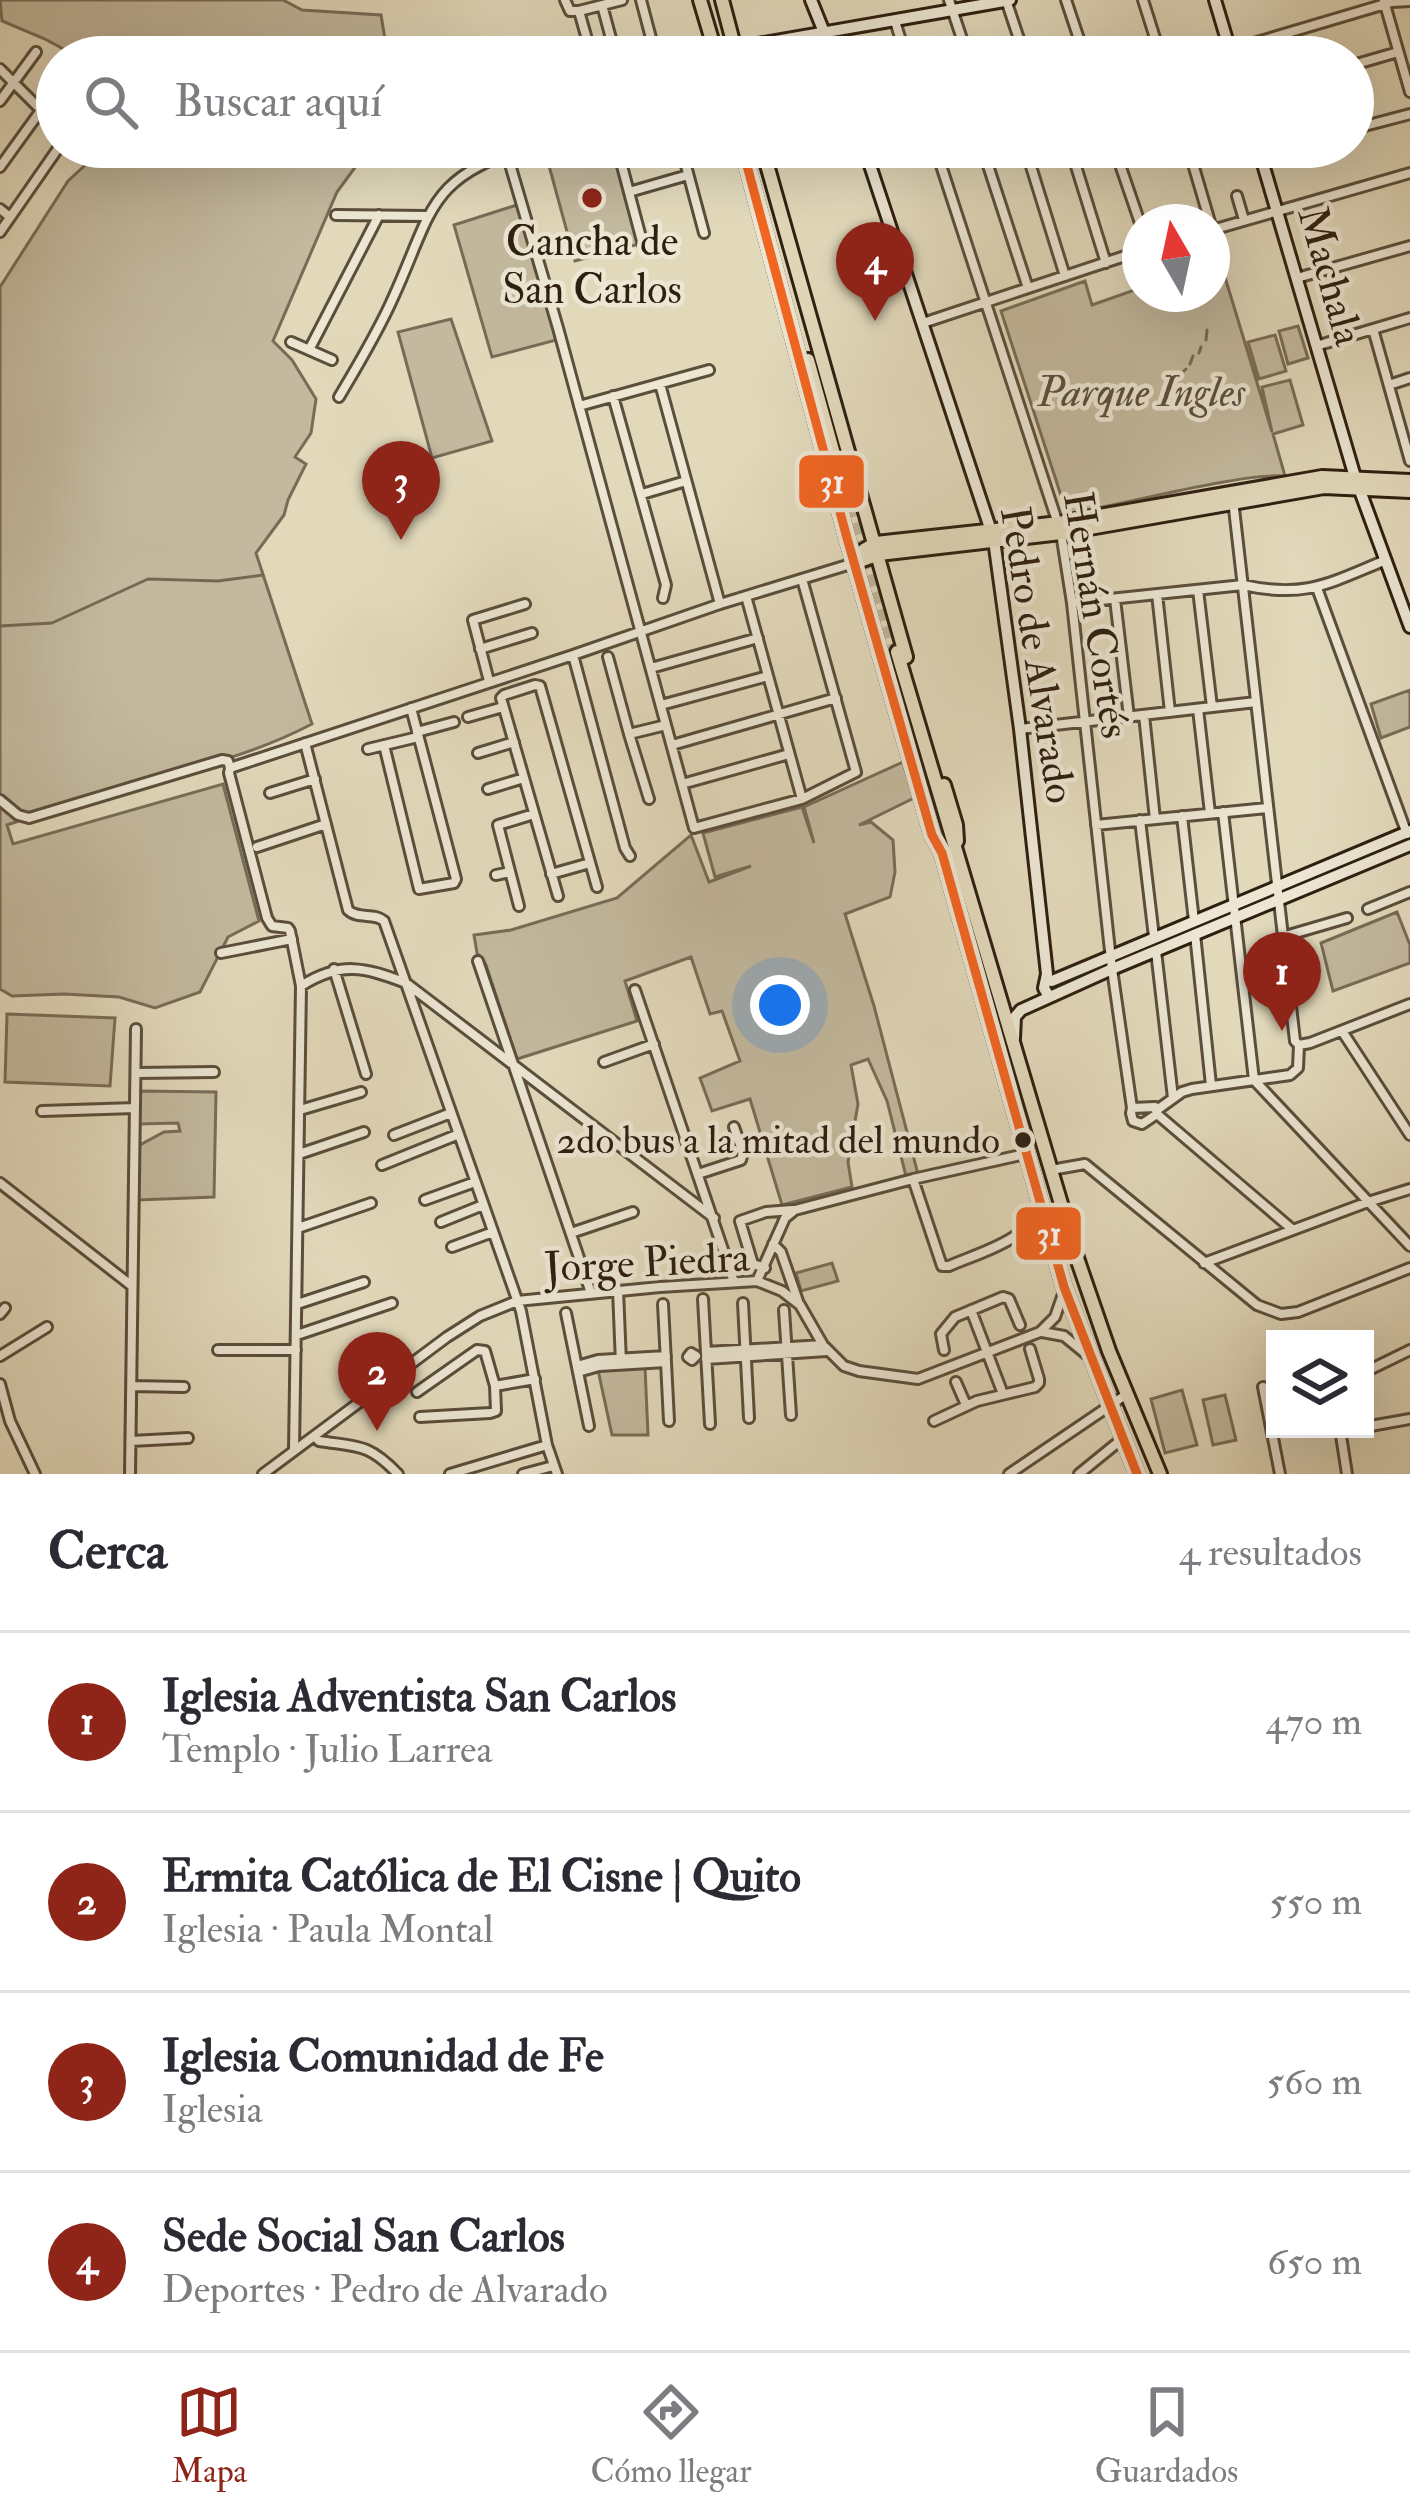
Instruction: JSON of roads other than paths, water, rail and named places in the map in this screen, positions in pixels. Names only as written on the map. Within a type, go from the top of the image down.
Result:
[{"type":"main road","points":[[700,0],[711,36]]},
{"type":"main road","points":[[722,0],[732,36]]},
{"type":"main road","points":[[811,0],[827,36]]},
{"type":"main road","points":[[812,36],[951,6],[1008,0]]},
{"type":"main road","points":[[1216,0],[1226,36]]},
{"type":"main road","points":[[748,168],[854,563],[1064,1287],[1137,1474]]},
{"type":"main road","points":[[768,168],[956,825],[958,848]]},
{"type":"main road","name":"Pedro de Alvarado","points":[[872,168],[993,535],[1050,977],[1044,988],[1052,996]]},
{"type":"main road","name":"Machala","points":[[1265,168],[1358,483],[1410,627]]},
{"type":"main road","points":[[765,234],[782,272],[837,453],[794,286],[784,225]]},
{"type":"main road","points":[[854,563],[877,548],[1060,528],[1324,487],[1410,481]]},
{"type":"main road","points":[[1358,483],[1410,491]]},
{"type":"main road","points":[[839,508],[852,527],[862,522],[865,511]]},
{"type":"main road","points":[[865,601],[867,588],[878,585],[891,607]]},
{"type":"main road","points":[[941,853],[941,832],[894,653],[958,848],[1078,1261],[1160,1474]]},
{"type":"main road","points":[[1014,1040],[1017,1012],[1111,962],[1409,838]]},
{"type":"main road","points":[[1050,977],[1111,962]]},
{"type":"street","points":[[565,0],[570,11],[622,0]]},
{"type":"street","points":[[641,0],[650,36]]},
{"type":"street","points":[[1008,0],[1019,36]]},
{"type":"street","points":[[1066,0],[1078,36]]},
{"type":"street","points":[[1144,0],[1155,36]]},
{"type":"street","points":[[1282,36],[1384,2],[1410,1]]},
{"type":"street","points":[[1384,2],[1410,92]]},
{"type":"street","points":[[602,5],[610,36]]},
{"type":"street","points":[[951,6],[961,36]]},
{"type":"street","points":[[579,11],[586,36]]},
{"type":"street","points":[[895,21],[900,36]]},
{"type":"street","points":[[1374,59],[1398,52]]},
{"type":"street","points":[[0,101],[36,53]]},
{"type":"street","points":[[0,69],[36,103]]},
{"type":"street","points":[[1374,124],[1410,114]]},
{"type":"street","points":[[0,167],[36,115]]},
{"type":"street","points":[[0,232],[44,168]]},
{"type":"street","points":[[339,397],[383,320],[427,216],[472,168]]},
{"type":"street","points":[[511,168],[694,828],[802,800],[856,772],[802,579]]},
{"type":"street","points":[[623,168],[644,244]]},
{"type":"street","points":[[686,168],[704,233]]},
{"type":"street","name":"Hernán Cortés","points":[[942,168],[1060,528],[1132,1108]]},
{"type":"street","points":[[989,168],[1028,288]]},
{"type":"street","points":[[1032,168],[1065,276]]},
{"type":"street","points":[[1077,168],[1106,263]]},
{"type":"street","points":[[1121,168],[1134,204]]},
{"type":"street","points":[[1194,168],[1205,204]]},
{"type":"street","points":[[1230,224],[1410,172]]},
{"type":"street","points":[[629,192],[688,175]]},
{"type":"street","points":[[1237,196],[1244,220]]},
{"type":"street","points":[[0,209],[10,217]]},
{"type":"street","points":[[336,215],[427,216]]},
{"type":"street","points":[[309,350],[379,215]]},
{"type":"street","points":[[1297,278],[1410,246]]},
{"type":"street","points":[[923,323],[1122,257]]},
{"type":"street","points":[[1316,346],[1410,319]]},
{"type":"street","points":[[1373,329],[1410,461]]},
{"type":"street","points":[[291,342],[332,360]]},
{"type":"street","points":[[579,406],[709,370]]},
{"type":"street","points":[[1389,385],[1410,378]]},
{"type":"street","points":[[659,383],[720,604]]},
{"type":"street","points":[[614,396],[666,585],[663,598]]},
{"type":"street","points":[[642,494],[686,481]]},
{"type":"street","points":[[1233,499],[1282,937],[1299,1045],[1298,1068],[1295,1073],[1182,1092],[1173,1097],[1157,1112],[1142,1124],[1132,1118],[1132,1108],[1151,1106],[1157,1112],[1293,1230]]},
{"type":"street","points":[[1072,603],[1243,585],[1299,592],[1386,560]]},
{"type":"street","points":[[230,768],[854,563]]},
{"type":"street","points":[[1317,588],[1409,838]]},
{"type":"street","points":[[1198,590],[1212,707]]},
{"type":"street","points":[[1157,594],[1170,712]]},
{"type":"street","points":[[746,596],[802,800]]},
{"type":"street","points":[[1115,599],[1130,717]]},
{"type":"street","points":[[489,681],[473,620],[525,604]]},
{"type":"street","points":[[480,649],[532,633]]},
{"type":"street","points":[[651,668],[758,638]]},
{"type":"street","points":[[573,655],[631,856]]},
{"type":"street","points":[[608,657],[649,799]]},
{"type":"street","points":[[515,673],[520,690]]},
{"type":"street","points":[[661,705],[768,676]]},
{"type":"street","points":[[558,896],[503,707],[502,696],[520,690],[540,686],[597,887]]},
{"type":"street","points":[[672,745],[836,698]]},
{"type":"street","points":[[1020,729],[1256,702]]},
{"type":"street","points":[[468,717],[503,707]]},
{"type":"street","points":[[384,745],[419,889],[454,883],[411,708]]},
{"type":"street","points":[[1198,709],[1210,813]]},
{"type":"street","points":[[1144,715],[1155,819]]},
{"type":"street","points":[[368,749],[454,722]]},
{"type":"street","points":[[629,734],[666,724]]},
{"type":"street","points":[[305,742],[350,913],[382,919],[517,1301],[555,1470],[524,1474]]},
{"type":"street","points":[[478,753],[514,742]]},
{"type":"street","points":[[682,784],[789,754]]},
{"type":"street","points":[[0,800],[29,818],[218,760],[228,761],[269,922],[288,928],[302,986],[294,1450]]},
{"type":"street","points":[[488,789],[524,778]]},
{"type":"street","points":[[270,793],[315,779]]},
{"type":"street","points":[[1096,825],[1267,808]]},
{"type":"street","points":[[1223,812],[1254,1080],[1410,1246]]},
{"type":"street","points":[[519,907],[498,826],[534,814]]},
{"type":"street","points":[[1182,816],[1211,1085]]},
{"type":"street","points":[[1140,820],[1173,1097]]},
{"type":"street","points":[[257,848],[326,824]]},
{"type":"street","points":[[551,874],[590,863]]},
{"type":"street","points":[[496,875],[510,872]]},
{"type":"street","points":[[1368,909],[1410,892]]},
{"type":"street","points":[[1282,937],[1347,918]]},
{"type":"street","points":[[221,953],[292,939]]},
{"type":"street","points":[[478,961],[591,1293]]},
{"type":"street","points":[[302,986],[334,969],[356,968],[406,983],[714,1218]]},
{"type":"street","points":[[334,969],[366,1074]]},
{"type":"street","points":[[635,990],[734,1282]]},
{"type":"street","points":[[1299,1045],[1410,1004]]},
{"type":"street","points":[[130,1474],[136,1029]]},
{"type":"street","points":[[1342,1031],[1410,1135]]},
{"type":"street","points":[[604,1062],[654,1044]]},
{"type":"street","points":[[137,1073],[214,1072]]},
{"type":"street","points":[[300,1110],[362,1091]]},
{"type":"street","points":[[42,1111],[135,1108]]},
{"type":"street","points":[[394,1135],[451,1113]]},
{"type":"street","points":[[698,1174],[741,1160],[734,1127]]},
{"type":"street","points":[[299,1154],[364,1132]]},
{"type":"street","points":[[382,1165],[459,1134]]},
{"type":"street","points":[[765,1268],[753,1264],[740,1221],[1027,1154]]},
{"type":"street","points":[[1051,1170],[1083,1163],[1257,1305],[1281,1314],[1314,1307],[1410,1268]]},
{"type":"street","points":[[913,1179],[942,1266],[1007,1242],[1035,1217],[1044,1215]]},
{"type":"street","points":[[424,1200],[475,1182]]},
{"type":"street","points":[[0,1183],[133,1286]]},
{"type":"street","points":[[1204,1263],[1410,1189]]},
{"type":"street","points":[[298,1228],[371,1203]]},
{"type":"street","points":[[441,1222],[483,1205]]},
{"type":"street","points":[[758,1281],[784,1218],[795,1210]]},
{"type":"street","points":[[571,1233],[634,1212]]},
{"type":"street","points":[[452,1247],[493,1232]]},
{"type":"street","points":[[773,1244],[781,1252],[800,1305]]},
{"type":"street","name":"Jorge Piedra","points":[[263,1474],[447,1337],[517,1301],[758,1281],[800,1305],[825,1348]]},
{"type":"street","points":[[297,1304],[364,1282]]},
{"type":"street","points":[[577,1369],[825,1348],[851,1369],[918,1379],[1040,1332],[1058,1312],[1064,1287]]},
{"type":"street","points":[[615,1291],[619,1362]]},
{"type":"street","points":[[944,1350],[941,1334],[955,1317],[1006,1297],[1020,1325]]},
{"type":"street","points":[[703,1299],[701,1356],[710,1424]]},
{"type":"street","points":[[743,1303],[749,1418]]},
{"type":"street","points":[[296,1335],[392,1304]]},
{"type":"street","points":[[663,1304],[669,1421]]},
{"type":"street","points":[[784,1310],[791,1414]]},
{"type":"street","points":[[971,1310],[1003,1394]]},
{"type":"street","points":[[566,1313],[589,1426]]},
{"type":"street","points":[[0,1356],[47,1328]]},
{"type":"street","points":[[1040,1332],[1064,1336],[1091,1359]]},
{"type":"street","points":[[934,1421],[966,1405],[1039,1383],[1030,1349]]},
{"type":"street","points":[[218,1350],[296,1350]]},
{"type":"street","points":[[417,1392],[477,1350],[485,1352],[496,1411],[420,1417]]},
{"type":"street","points":[[1374,1368],[1410,1350]]},
{"type":"street","points":[[494,1386],[535,1379]]},
{"type":"street","points":[[956,1382],[966,1405]]},
{"type":"street","points":[[0,1384],[10,1421],[35,1474]]},
{"type":"street","points":[[131,1386],[184,1387]]},
{"type":"street","points":[[1263,1387],[1266,1396]]},
{"type":"street","points":[[1009,1474],[1127,1394]]},
{"type":"street","points":[[1374,1425],[1410,1419]]},
{"type":"street","points":[[314,1436],[319,1441],[366,1448],[398,1474]]},
{"type":"street","points":[[131,1441],[188,1438]]},
{"type":"street","points":[[1275,1438],[1280,1474]]},
{"type":"street","points":[[1341,1438],[1347,1474]]},
{"type":"street","points":[[1079,1474],[1122,1439]]},
{"type":"street","points":[[450,1474],[547,1445]]},
{"type":"waterway","points":[[1206,340],[1207,330]]},
{"type":"waterway","points":[[1199,353],[1201,347]]},
{"type":"waterway","points":[[1190,364],[1193,356]]},
{"type":"waterway","points":[[0,626],[52,623],[148,579],[218,581],[263,575]]},
{"type":"tunnel","points":[[834,454],[891,654]]},
{"type":"place","name":"Cancha de San Carlos","points":[[592,198]]},
{"type":"place","name":"Sede Social San Carlos","points":[[875,321]]},
{"type":"place","name":"Iglesia Comunidad de Fe","points":[[401,540]]},
{"type":"place","name":"Iglesia Adventista San Carlos","points":[[1282,1031]]},
{"type":"place","name":"2do bus a la mitad del mundo","points":[[1023,1140]]},
{"type":"place","name":"Ermita Católica de El Cisne | Quito","points":[[377,1431]]},
{"type":"park label","name":"Parque Ingles","points":[[1141,393]]}]
